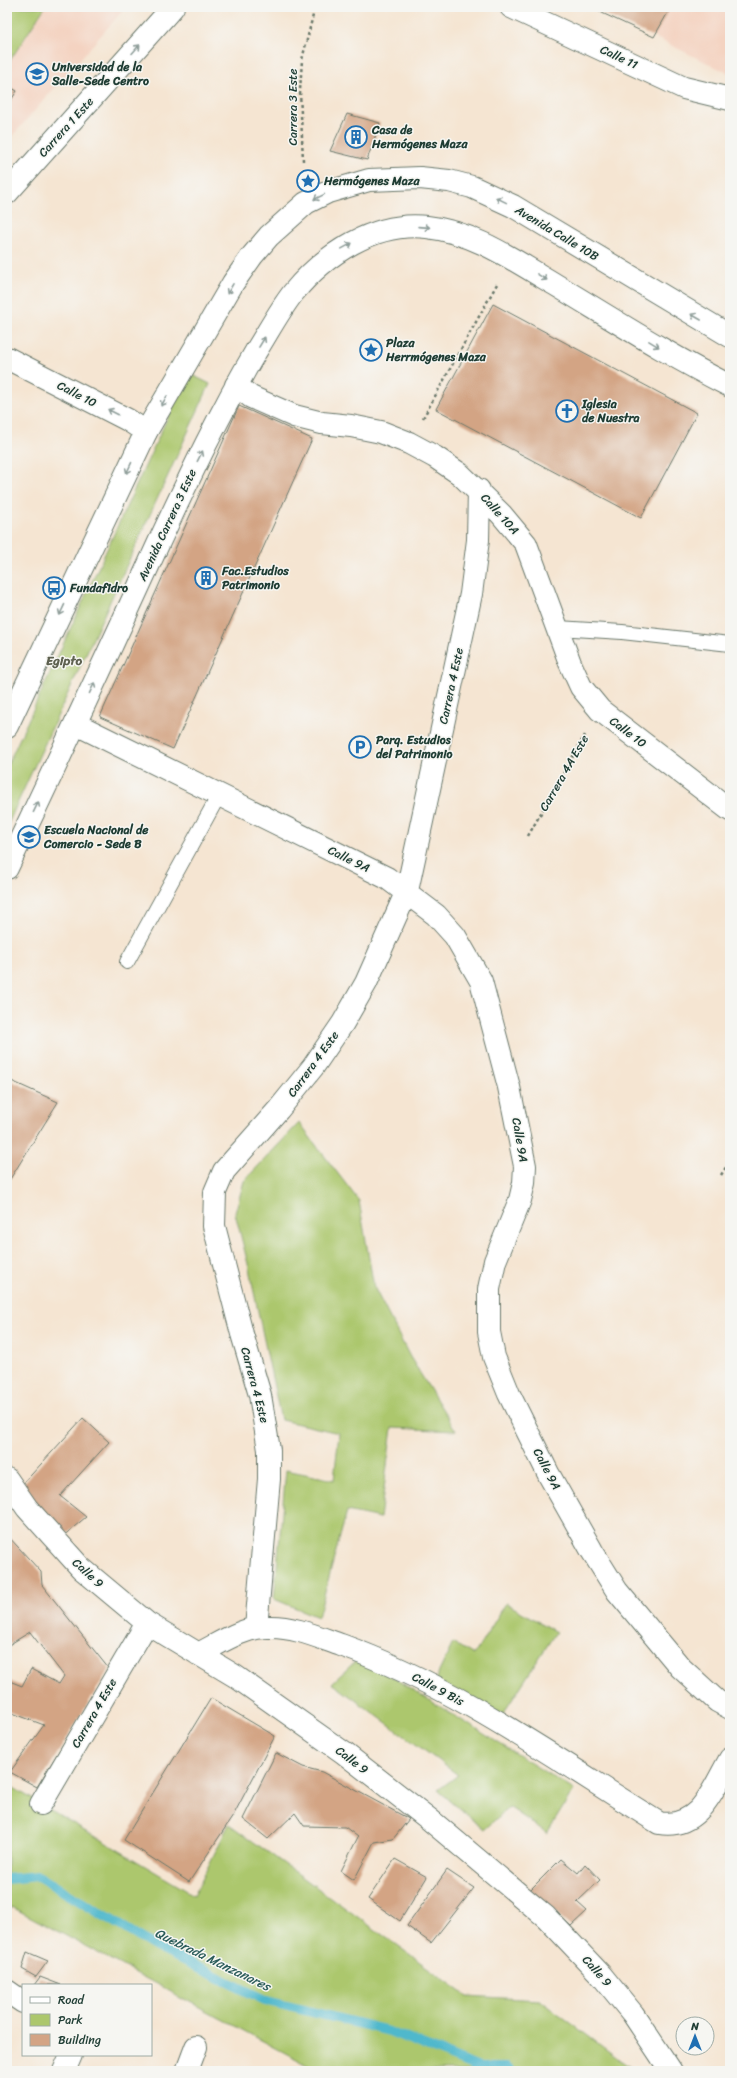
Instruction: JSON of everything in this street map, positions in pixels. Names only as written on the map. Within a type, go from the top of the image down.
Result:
[{"type":"street","name":"Carrera 1 Este","points":[[7,193],[174,7]]},
{"type":"street","name":"Calle 11","points":[[511,7],[684,88],[730,99]]},
{"type":"street","name":"Avenida Calle 10B","points":[[146,432],[233,283],[269,236],[306,203],[328,192],[369,180],[397,177],[449,181],[497,198],[730,336]]},
{"type":"street","name":"Avenida Carrera 3 Este","points":[[7,868],[76,724],[194,467],[236,385],[277,317],[303,282],[335,254],[348,246],[385,229],[426,227],[461,234],[511,259]]},
{"type":"street","points":[[511,259],[686,362],[730,386]]},
{"type":"street","name":"Calle 10","points":[[7,358],[128,420],[146,432]]},
{"type":"street","name":"Calle 10A","points":[[236,385],[251,397],[294,416],[322,423],[352,426],[381,432],[409,443],[435,457],[479,490],[526,544],[558,628]]},
{"type":"street","points":[[7,726],[146,432]]},
{"type":"street","name":"Carrera 4 Este","points":[[256,1628],[269,1479],[269,1450],[260,1395],[242,1334],[214,1226],[215,1192],[224,1171],[284,1103],[313,1067],[343,1022],[366,983],[407,891],[471,594],[478,540],[479,490]]},
{"type":"street","name":"Calle 10","points":[[558,628],[581,686],[600,710],[730,810]]},
{"type":"street","name":"Calle 9A","points":[[76,724],[387,878],[407,891],[436,915],[455,936],[482,981],[523,1148],[524,1183],[520,1200],[495,1261],[489,1289],[489,1332],[494,1357],[507,1388],[549,1475],[592,1551],[617,1591],[681,1668],[717,1701],[730,1708]]},
{"type":"street","name":"Calle 9","points":[[7,1479],[27,1508],[81,1568],[147,1623],[235,1676],[344,1753],[429,1819],[546,1917],[601,1975],[633,2014],[671,2071]]},
{"type":"street","name":"Carrera 4 Este","points":[[41,1804],[147,1623]]},
{"type":"street","name":"Calle 9 Bis","points":[[198,1654],[235,1636],[256,1628],[268,1627],[286,1628],[310,1634],[370,1655],[412,1675],[497,1721],[659,1823],[668,1825],[680,1823],[691,1818],[702,1809],[730,1759]]},
{"type":"street","points":[[7,1992],[22,2001]]},
{"type":"street","points":[[187,2071],[196,2047]]},
{"type":"street","points":[[64,2071],[71,2056]]},
{"type":"lane","points":[[558,628],[622,632],[730,644]]},
{"type":"lane","points":[[128,962],[219,795]]},
{"type":"path","name":"Carrera 3 Este","points":[[302,161],[300,91],[302,60],[315,7]]},
{"type":"path","points":[[409,443],[511,259]]},
{"type":"path","name":"Carrera 4A Este","points":[[528,836],[600,710]]},
{"type":"path","points":[[721,1175],[730,1162]]},
{"type":"shaded area","name":"Universidad de la Salle-Sede Centro","points":[[7,7],[126,7],[7,142]]},
{"type":"shaded area","points":[[589,7],[730,7],[730,74],[654,37]]},
{"type":"green space","points":[[7,7],[45,7],[7,65]]},
{"type":"green space","points":[[188,373],[210,384],[7,826],[7,766]]},
{"type":"green space","points":[[299,1123],[359,1201],[374,1287],[410,1357],[456,1431],[392,1428],[380,1518],[347,1511],[318,1617],[274,1599],[286,1470],[334,1480],[339,1433],[281,1420],[248,1264],[235,1213],[244,1181]]},
{"type":"green space","points":[[506,1603],[556,1632],[499,1720],[435,1680],[453,1643],[474,1655]]},
{"type":"green space","points":[[360,1657],[574,1790],[547,1833],[509,1807],[484,1830],[438,1790],[458,1775],[332,1683]]},
{"type":"green space","points":[[7,1784],[194,1895],[229,1824],[467,1996],[540,2000],[635,2071],[319,2071],[12,1907],[7,1914]]},
{"type":"building","points":[[589,7],[671,7],[654,37]]},
{"type":"building","points":[[7,85],[17,91],[7,106]]},
{"type":"building","name":"Casa de Hermógenes Maza","points":[[347,114],[380,123],[367,160],[330,151]]},
{"type":"building","name":"Iglesia de Nuestra","points":[[493,304],[697,413],[641,518],[436,409]]},
{"type":"building","name":"Fac.Estudios Patrimonio","points":[[239,406],[312,439],[173,749],[100,717]]},
{"type":"building","points":[[7,1079],[58,1102],[7,1184]]},
{"type":"building","points":[[83,1418],[109,1442],[60,1496],[86,1517],[62,1537],[21,1486]]},
{"type":"building","points":[[7,1535],[41,1572],[42,1585],[109,1669],[37,1787],[10,1772],[44,1725],[7,1711],[7,1680],[22,1686],[31,1669],[59,1684],[64,1676],[30,1632],[7,1646],[7,1579],[9,1578],[7,1577]]},
{"type":"building","points":[[211,1698],[275,1736],[233,1816],[189,1882],[124,1840]]},
{"type":"building","points":[[276,1753],[303,1767],[322,1772],[409,1819],[393,1839],[374,1842],[354,1880],[341,1871],[358,1837],[345,1827],[304,1826],[295,1813],[268,1839],[243,1819]]},
{"type":"building","points":[[395,1859],[427,1877],[400,1921],[368,1899]]},
{"type":"building","points":[[561,1859],[578,1873],[585,1864],[600,1880],[577,1902],[587,1911],[571,1926],[530,1890]]},
{"type":"building","points":[[447,1870],[474,1888],[431,1943],[407,1926]]},
{"type":"building","points":[[27,1952],[48,1961],[36,1977],[22,1969]]},
{"type":"building","points":[[40,1977],[58,1984],[35,1984]]},
{"type":"waterway","name":"Quebrada Manzanares","points":[[7,1879],[38,1876],[156,1947],[267,2001],[389,2031],[479,2068],[506,2068],[509,2071]]},
{"type":"place","name":"Universidad de la Salle-Sede Centro","points":[[37,74]]},
{"type":"place","name":"Casa de Hermógenes Maza","points":[[356,137]]},
{"type":"place","name":"Hermógenes Maza","points":[[308,181]]},
{"type":"place","name":"Plaza Herrmógenes Maza","points":[[371,350]]},
{"type":"place","name":"Iglesia de Nuestra","points":[[567,411]]},
{"type":"place","name":"Fac.Estudios Patrimonio","points":[[206,578]]},
{"type":"place","name":"Fundafidro","points":[[54,588]]},
{"type":"place","name":"Parq. Estudios del Patrimonio","points":[[360,747]]},
{"type":"place","name":"Escuela Nacional de Comercio - Sede B","points":[[29,837]]},
{"type":"district","name":"Egipto","points":[[64,660]]}]
